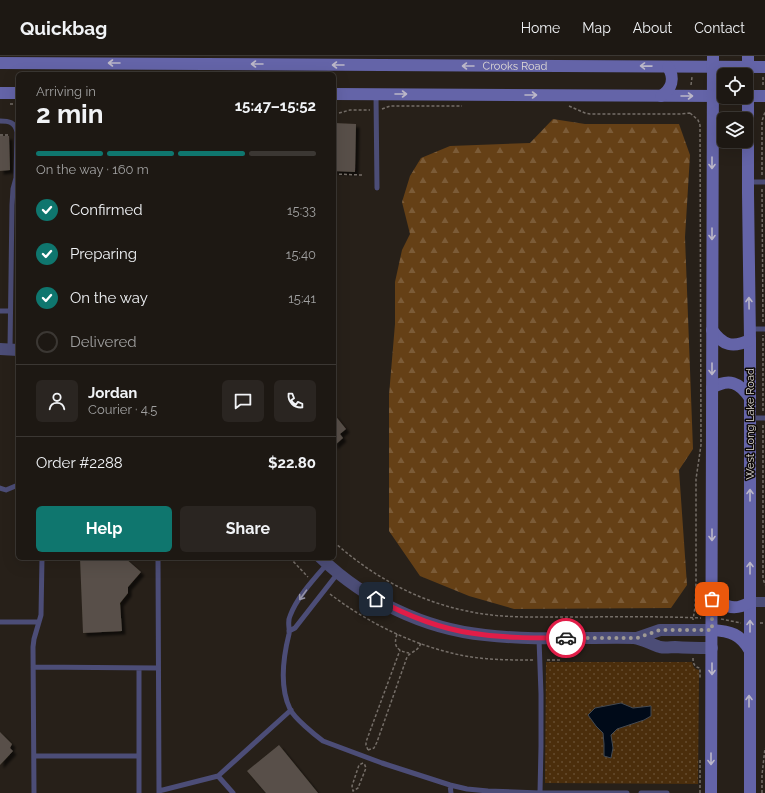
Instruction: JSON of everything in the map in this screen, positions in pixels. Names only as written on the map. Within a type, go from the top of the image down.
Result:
[{"type":"main road","name":"Crooks Road","points":[[0,63],[24,60],[47,64],[138,60],[229,69],[296,64],[507,64],[668,67],[713,61],[748,62],[764,71]]},
{"type":"main road","points":[[713,61],[717,89]]},
{"type":"main road","points":[[289,72],[296,64]]},
{"type":"main road","points":[[661,96],[669,89],[671,84],[672,75],[668,67]]},
{"type":"main road","points":[[0,93],[16,93]]},
{"type":"main road","points":[[753,95],[764,93]]},
{"type":"main road","points":[[336,94],[717,96]]},
{"type":"main road","points":[[711,793],[712,143],[717,104]]},
{"type":"main road","name":"West Long Lake Road","points":[[747,104],[750,334],[750,793]]},
{"type":"main road","points":[[712,143],[717,140]]},
{"type":"main road","points":[[712,330],[722,342],[733,345],[739,344],[750,334]]},
{"type":"main road","points":[[712,388],[728,382],[733,383],[739,385],[745,390],[750,398]]},
{"type":"main road","points":[[711,590],[716,598],[727,607],[738,608],[750,602]]},
{"type":"main road","points":[[712,630],[722,630],[736,635],[750,651]]},
{"type":"street","points":[[324,561],[363,591],[403,613],[430,623],[478,634],[539,638],[637,638],[660,630],[712,630]]},
{"type":"street","points":[[750,602],[765,602]]},
{"type":"street","points":[[637,638],[661,647],[712,648]]},
{"type":"lane","points":[[376,94],[377,188]]},
{"type":"lane","points":[[0,121],[12,123],[15,125],[16,128]]},
{"type":"lane","points":[[9,350],[12,205],[13,189],[16,178]]},
{"type":"lane","points":[[748,182],[764,179]]},
{"type":"lane","points":[[0,311],[10,310]]},
{"type":"lane","points":[[750,334],[764,329]]},
{"type":"lane","points":[[750,418],[764,419]]},
{"type":"lane","points":[[0,488],[6,490],[16,486]]},
{"type":"lane","points":[[34,793],[33,667],[34,639],[41,615],[42,560]]},
{"type":"lane","points":[[158,560],[158,792],[218,776],[290,710]]},
{"type":"lane","points":[[324,561],[289,618],[289,631],[283,673],[286,696],[290,710],[311,732],[323,741],[382,763],[467,789],[540,793],[627,793]]},
{"type":"lane","points":[[289,631],[295,628],[338,573]]},
{"type":"lane","points":[[0,622],[39,622]]},
{"type":"lane","points":[[539,638],[541,724],[540,793]]},
{"type":"lane","points":[[33,667],[158,668]]},
{"type":"lane","points":[[139,668],[139,793]]},
{"type":"lane","points":[[34,756],[139,756]]},
{"type":"lane","points":[[218,776],[233,793]]},
{"type":"lane","points":[[450,785],[451,793]]},
{"type":"lane","points":[[641,793],[667,793]]},
{"type":"path","points":[[764,71],[764,93]]},
{"type":"path","points":[[691,89],[692,74]]},
{"type":"path","points":[[381,109],[390,106],[462,106]]},
{"type":"path","points":[[565,106],[570,106],[590,114],[680,114],[690,112]]},
{"type":"path","points":[[690,112],[692,108]]},
{"type":"path","points":[[336,113],[350,110],[368,110]]},
{"type":"path","points":[[764,111],[761,118],[764,179]]},
{"type":"path","points":[[690,112],[698,120],[700,125],[701,445],[696,479],[696,583],[693,623]]},
{"type":"path","points":[[698,120],[703,119]]},
{"type":"path","points":[[336,174],[362,175]]},
{"type":"path","points":[[762,188],[764,329],[763,578],[765,585]]},
{"type":"path","points":[[336,544],[370,571],[401,588],[442,605],[467,611],[522,617],[698,618]]},
{"type":"path","points":[[292,560],[309,577]]},
{"type":"path","points":[[328,593],[364,617],[397,634],[421,643],[466,656],[495,659],[533,660]]},
{"type":"path","points":[[719,618],[742,624]]},
{"type":"path","points":[[397,634],[395,640],[396,644],[400,650],[404,652],[410,653],[417,650],[421,643]]},
{"type":"path","points":[[400,650],[366,742],[368,750],[374,748],[377,742],[410,653]]},
{"type":"path","points":[[693,653],[694,664],[700,668],[700,682]]},
{"type":"path","points":[[546,660],[560,660]]},
{"type":"path","points":[[762,793],[765,748]]},
{"type":"path","points":[[700,755],[700,793]]},
{"type":"path","points":[[364,762],[366,768],[358,788],[353,791],[352,786],[359,765],[364,762]]},
{"type":"shaded area","points":[[546,662],[692,662],[694,667],[699,670],[698,784],[545,783]]},
{"type":"green space","points":[[553,119],[585,124],[679,124],[690,155],[685,237],[693,449],[679,470],[687,585],[671,608],[514,609],[469,596],[420,576],[389,531],[389,395],[395,324],[395,282],[402,250],[410,234],[402,202],[410,176],[421,158],[450,146],[530,143]]},
{"type":"water","points":[[621,703],[633,708],[651,706],[651,716],[644,720],[617,729],[611,735],[613,748],[611,758],[604,756],[603,733],[588,715],[595,708]]},
{"type":"building","points":[[336,123],[356,124],[355,172],[336,171]]},
{"type":"building","points":[[0,136],[9,136],[10,170],[0,171]]},
{"type":"building","points":[[336,416],[346,429],[340,434],[343,438],[336,444]]},
{"type":"building","points":[[80,560],[127,560],[141,572],[128,587],[128,593],[120,603],[122,631],[83,633]]},
{"type":"building","points":[[0,732],[12,744],[10,748],[13,751],[0,765]]},
{"type":"building","points":[[279,745],[318,793],[266,793],[247,771]]},
{"type":"way so far","points":[[566,638],[637,638],[660,630],[712,630],[712,599]]},
{"type":"route","points":[[376,599],[390,607],[416,618],[470,633],[516,637],[566,638]]}]
